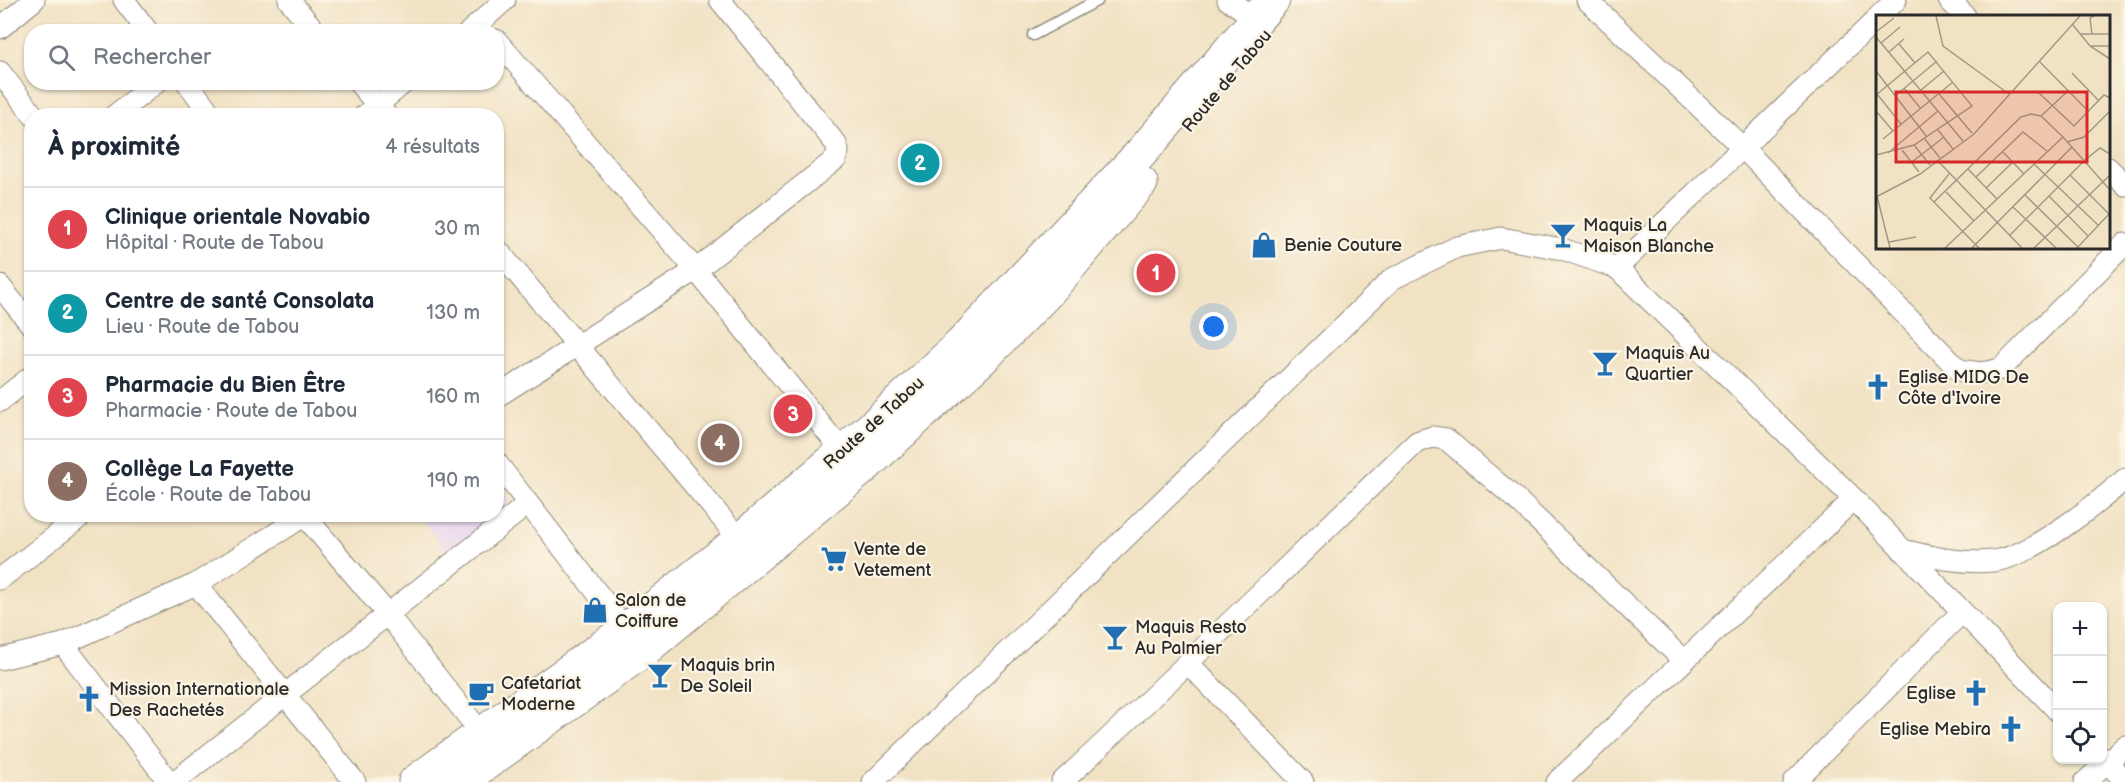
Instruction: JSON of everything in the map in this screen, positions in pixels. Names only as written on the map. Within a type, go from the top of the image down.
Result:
[{"type":"main road","name":"Route de Tabou","points":[[415,782],[461,775],[652,644],[864,467],[985,356],[1047,293],[1297,0]]},
{"type":"main road","name":"Route de Tabou","points":[[461,775],[481,733],[626,630],[740,540],[843,452],[962,343],[1141,153],[1265,9]]},
{"type":"street","points":[[0,28],[34,0]]},
{"type":"street","points":[[124,0],[142,24]]},
{"type":"street","points":[[289,0],[309,24]]},
{"type":"street","points":[[484,24],[505,0]]},
{"type":"street","points":[[504,392],[696,270],[836,159],[838,151],[836,144],[720,0]]},
{"type":"street","points":[[1228,0],[1265,9]]},
{"type":"street","points":[[1587,0],[1743,148],[1959,370],[1981,373],[2001,369],[2125,244]]},
{"type":"street","points":[[1880,15],[1896,0]]},
{"type":"street","points":[[1949,0],[1964,15]]},
{"type":"street","points":[[1617,268],[1876,19]]},
{"type":"street","points":[[504,49],[696,270],[843,452]]},
{"type":"street","points":[[0,72],[28,108]]},
{"type":"street","points":[[124,108],[147,90]]},
{"type":"street","points":[[193,90],[206,108]]},
{"type":"street","points":[[363,90],[374,108]]},
{"type":"street","points":[[380,108],[397,90]]},
{"type":"street","points":[[2110,169],[2125,185]]},
{"type":"street","points":[[873,782],[1392,279],[1457,246],[1501,238],[1562,249],[1617,268],[1854,499],[1961,613],[2057,710]]},
{"type":"street","points":[[504,258],[740,540]]},
{"type":"street","points":[[0,286],[24,316]]},
{"type":"street","points":[[0,401],[24,382]]},
{"type":"street","points":[[1062,782],[1190,664],[1284,568],[1417,442],[1432,438],[1446,439],[1516,499],[1684,661]]},
{"type":"street","points":[[504,472],[626,630]]},
{"type":"street","points":[[1902,550],[1953,562],[1996,561],[2037,544],[2098,504],[2125,479]]},
{"type":"street","points":[[1557,782],[1854,499]]},
{"type":"street","points":[[174,782],[528,504]]},
{"type":"street","points":[[0,579],[74,522]]},
{"type":"street","points":[[0,659],[63,644],[195,584],[295,522]]},
{"type":"street","points":[[312,522],[481,733]]},
{"type":"street","points":[[195,584],[355,782]]},
{"type":"street","points":[[1794,782],[1961,613]]},
{"type":"street","points":[[63,644],[169,782]]},
{"type":"street","points":[[1190,664],[1302,782]]},
{"type":"street","points":[[2107,757],[2125,746]]},
{"type":"street","points":[[2107,762],[2125,781]]},
{"type":"street","points":[[2085,782],[2100,764]]},
{"type":"lane","points":[[1033,35],[1098,0]]},
{"type":"shaded area","points":[[504,493],[511,501],[504,507]]},
{"type":"shaded area","points":[[424,522],[486,522],[448,553]]},
{"type":"place","name":"Centre de santé Consolata","points":[[920,163]]},
{"type":"place","name":"Maquis La Maison Blanche","points":[[1563,235]]},
{"type":"place","name":"Benie Couture","points":[[1264,245]]},
{"type":"place","name":"Clinique orientale Novabio","points":[[1156,273]]},
{"type":"place","name":"Maquis Au Quartier","points":[[1605,363]]},
{"type":"place","name":"Eglise MIDG De Côte d'Ivoire","points":[[1878,387]]},
{"type":"place","name":"Pharmacie du Bien Être","points":[[793,414]]},
{"type":"place","name":"Collège La Fayette","points":[[720,443]]},
{"type":"place","name":"Vente de Vetement","points":[[834,559]]},
{"type":"place","name":"Salon de Coiffure","points":[[595,610]]},
{"type":"place","name":"Maquis Resto Au Palmier","points":[[1115,637]]},
{"type":"place","name":"Maquis brin De Soleil","points":[[660,675]]},
{"type":"place","name":"Cafetariat Moderne","points":[[481,693]]},
{"type":"place","name":"Eglise","points":[[1976,693]]},
{"type":"place","name":"Mission Internationale Des Rachetés","points":[[89,699]]},
{"type":"place","name":"Eglise Mebira","points":[[2011,729]]}]
